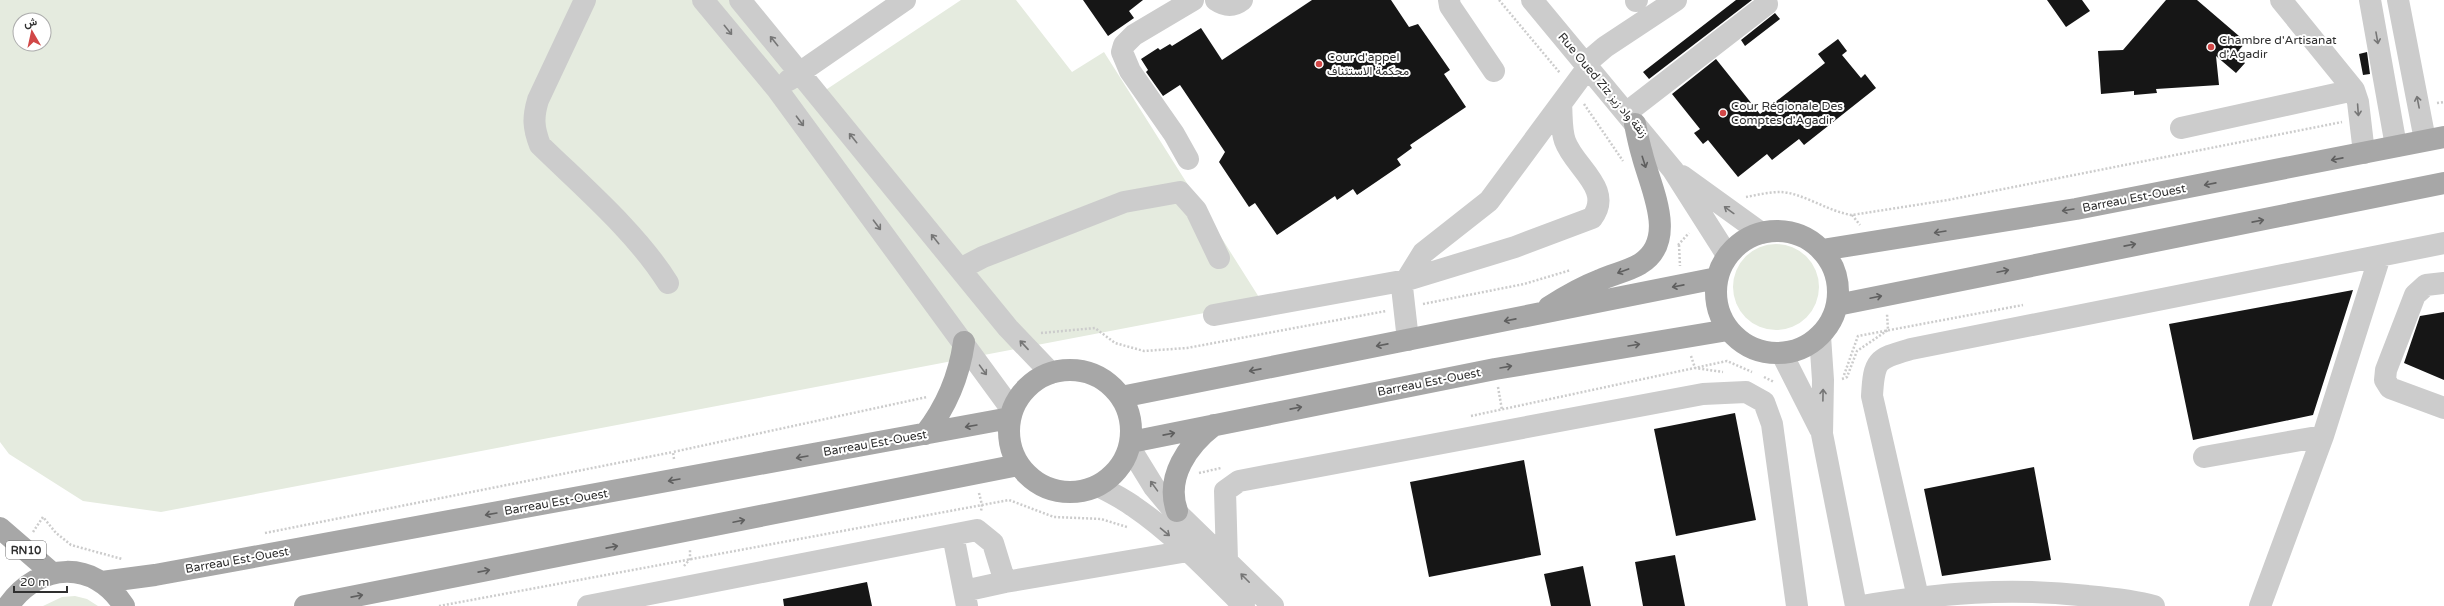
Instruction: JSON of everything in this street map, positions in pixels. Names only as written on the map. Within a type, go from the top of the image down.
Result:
[{"type":"main road","points":[[1534,316],[1586,286],[1628,270],[1649,258],[1658,240],[1661,224],[1630,118]]},
{"type":"main road","name":"Barreau Est-Ouest","points":[[1822,250],[2076,209],[2435,138]]},
{"type":"main road","points":[[1838,305],[2444,183]]},
{"type":"main road","points":[[1781,231],[1797,234],[1810,240],[1822,250],[1833,266],[1839,286],[1838,305],[1831,322],[1820,336],[1803,348],[1782,354],[1755,349],[1743,343],[1728,330],[1716,305],[1717,278],[1727,255],[1742,241],[1761,233],[1781,231]]},
{"type":"main road","points":[[1121,397],[1534,316],[1717,278]]},
{"type":"main road","name":"Barreau Est-Ouest","points":[[1130,445],[1214,426],[1496,369],[1728,330]]},
{"type":"main road","points":[[925,434],[944,406],[951,391],[964,342]]},
{"type":"main road","points":[[1067,370],[1083,371],[1098,376],[1110,385],[1121,397],[1128,411],[1132,426],[1130,445],[1123,463],[1112,476],[1098,486],[1081,492],[1063,492],[1045,488],[1030,478],[1018,465],[1009,442],[1011,414],[1021,394],[1034,381],[1051,373],[1067,370]]},
{"type":"main road","name":"Barreau Est-Ouest","points":[[102,582],[137,578],[925,434],[1011,414]]},
{"type":"main road","points":[[1177,510],[1173,500],[1175,482],[1180,465],[1192,445],[1214,426]]},
{"type":"main road","points":[[305,606],[688,532],[1018,465]]},
{"type":"main road","name":"RN10","points":[[0,528],[52,573]]},
{"type":"main road","name":"RN10","points":[[8,606],[18,592],[34,580],[52,573],[70,572],[86,575],[102,582],[117,595],[124,606]]},
{"type":"street","points":[[585,0],[538,100],[534,116],[534,128],[540,145],[656,263],[668,283]]},
{"type":"street","points":[[703,0],[777,89],[964,342],[1011,414]]},
{"type":"street","points":[[740,0],[1008,328],[1051,373]]},
{"type":"street","points":[[777,89],[799,71],[905,0]]},
{"type":"street","points":[[1188,159],[1174,134],[1130,71],[1122,52],[1124,45],[1134,35],[1193,0]]},
{"type":"street","points":[[1216,0],[1228,6],[1237,4],[1242,0]]},
{"type":"street","points":[[1448,0],[1494,71]]},
{"type":"street","name":"Rue Oued Ziz زنقة واد زيز","points":[[1532,0],[1673,170],[1727,255]]},
{"type":"street","points":[[1408,340],[1402,287],[1423,253],[1489,201],[1561,104],[1587,65],[1605,47],[1676,0]]},
{"type":"street","points":[[2281,0],[2354,90],[2358,102],[2364,153]]},
{"type":"street","points":[[2370,0],[2396,146]]},
{"type":"street","points":[[2398,0],[2418,106],[2435,138]]},
{"type":"street","points":[[1630,118],[1767,4]]},
{"type":"street","points":[[2181,128],[2354,90]]},
{"type":"street","points":[[1214,315],[1407,280],[1515,247],[1592,218],[1598,210],[1600,194],[1565,141],[1561,104]]},
{"type":"street","name":"Rue Oued Ziz زنقة واد زيز","points":[[1673,170],[1761,233]]},
{"type":"street","points":[[960,269],[983,257],[1124,202],[1180,192],[1196,210],[1219,258]]},
{"type":"street","points":[[1919,601],[1872,396],[1874,371],[1879,362],[1887,356],[1911,349],[2444,243]]},
{"type":"street","points":[[2260,606],[2323,436],[2380,256]]},
{"type":"street","points":[[2444,282],[2426,285],[2415,295],[2386,370],[2385,380],[2390,388],[2444,408]]},
{"type":"street","points":[[1820,336],[1823,386],[1822,434],[1856,606]]},
{"type":"street","points":[[1782,354],[1822,434]]},
{"type":"street","points":[[1227,560],[1225,491],[1239,481],[1703,394],[1746,392],[1757,396],[1764,402],[1772,424],[1797,606]]},
{"type":"street","points":[[2204,457],[2323,436]]},
{"type":"street","points":[[1130,445],[1154,486],[1169,505],[1177,510],[1206,542],[1227,560],[1272,606]]},
{"type":"street","points":[[1098,486],[1132,506],[1188,551],[1244,606]]},
{"type":"street","points":[[588,606],[658,599],[977,530],[993,543],[1005,582]]},
{"type":"street","points":[[952,535],[965,599],[1005,582],[1188,551]]},
{"type":"street","points":[[1862,606],[1919,601],[1998,591],[2067,600],[2154,606]]},
{"type":"path","points":[[2418,106],[2444,102]]},
{"type":"path","points":[[1721,204],[1747,197],[1781,192],[1820,204],[1838,213],[1852,215],[1948,200],[2359,119]]},
{"type":"path","points":[[1823,386],[1848,377],[1857,351],[1888,330],[1885,295]]},
{"type":"path","points":[[1685,337],[1694,368],[1725,373]]},
{"type":"path","points":[[1496,369],[1506,431]]},
{"type":"path","points":[[263,533],[673,452],[951,391]]},
{"type":"path","points":[[673,452],[679,479]]},
{"type":"path","points":[[973,474],[982,505],[977,530]]},
{"type":"path","points":[[22,547],[43,517],[56,533],[70,545],[134,562],[137,578]]},
{"type":"path","points":[[680,570],[690,559],[688,532]]},
{"type":"shaded area","points":[[0,0],[730,0],[809,101],[961,0],[1016,0],[1072,72],[1104,52],[1262,302],[161,512],[83,501],[9,454],[0,442]]},
{"type":"shaded area","points":[[1776,244],[1792,248],[1806,257],[1815,271],[1819,287],[1815,303],[1806,317],[1792,326],[1776,330],[1760,326],[1746,317],[1737,303],[1733,287],[1737,271],[1746,257],[1760,248]]},
{"type":"shaded area","points":[[75,596],[87,599],[98,606],[43,606],[62,597]]},
{"type":"building","points":[[1083,0],[1143,0],[1129,11],[1134,18],[1108,36]]},
{"type":"building","points":[[1312,0],[1391,0],[1409,27],[1418,24],[1450,70],[1444,74],[1466,107],[1410,145],[1412,148],[1397,159],[1401,165],[1357,195],[1353,189],[1337,200],[1335,196],[1277,235],[1255,203],[1249,207],[1219,162],[1225,152],[1180,85],[1163,96],[1146,72],[1148,70],[1141,59],[1158,48],[1160,50],[1170,44],[1172,46],[1201,28],[1222,60]]},
{"type":"building","points":[[1736,0],[1752,0],[1649,79],[1643,72]]},
{"type":"building","points":[[2047,0],[2082,0],[2090,11],[2066,27]]},
{"type":"building","name":"Chambre d'Artisanat d'Agadir","points":[[2166,0],[2197,0],[2246,42],[2239,50],[2243,54],[2239,58],[2245,63],[2236,73],[2216,56],[2219,85],[2156,89],[2157,93],[2134,95],[2134,91],[2101,94],[2098,51],[2123,50]]},
{"type":"building","points":[[1775,13],[1780,19],[1745,46],[1741,40]]},
{"type":"building","name":"Cour Régionale Des Comptes d'Agadir","points":[[1838,39],[1847,51],[1842,55],[1861,78],[1865,74],[1876,88],[1804,145],[1799,139],[1772,160],[1767,154],[1738,177],[1708,140],[1703,144],[1694,133],[1700,129],[1672,94],[1716,59],[1760,114],[1825,63],[1818,54]]},
{"type":"building","points":[[2367,52],[2370,74],[2363,75],[2359,54]]},
{"type":"building","points":[[2353,290],[2313,415],[2193,440],[2169,324]]},
{"type":"building","points":[[2444,312],[2444,380],[2404,363],[2420,316]]},
{"type":"building","points":[[1735,413],[1756,520],[1676,536],[1654,429]]},
{"type":"building","points":[[1524,460],[1541,555],[1429,577],[1410,482]]},
{"type":"building","points":[[2034,467],[2051,560],[1942,576],[1924,489]]},
{"type":"building","points":[[1675,555],[1685,606],[1643,606],[1635,562]]},
{"type":"building","points":[[1583,566],[1591,606],[1551,606],[1544,574]]},
{"type":"building","points":[[867,582],[872,606],[784,606],[783,599]]},
{"type":"place","name":"Chambre d'Artisanat d'Agadir","points":[[2211,47]]},
{"type":"place","name":"Cour d'appel محكمة الاستئناف","points":[[1319,64]]},
{"type":"place","name":"Cour Régionale Des Comptes d'Agadir","points":[[1723,113]]}]
